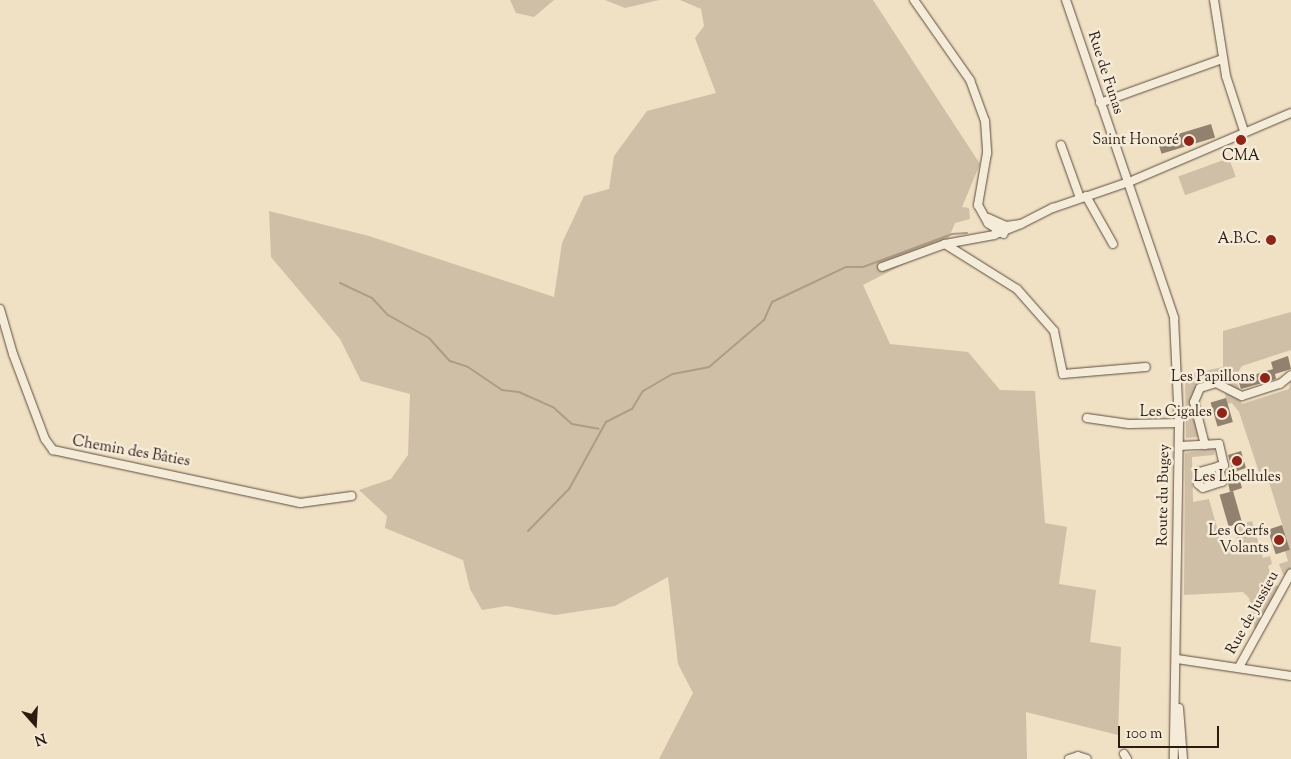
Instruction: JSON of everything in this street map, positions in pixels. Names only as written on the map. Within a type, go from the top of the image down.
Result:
[{"type":"street","points":[[914,0],[970,80],[985,121],[986,153],[978,205],[984,218],[1001,231]]},
{"type":"street","name":"Rue de Funas","points":[[1066,0],[1100,103],[1129,182]]},
{"type":"street","points":[[1214,0],[1222,59],[1244,131]]},
{"type":"street","points":[[1100,103],[1222,59]]},
{"type":"street","points":[[882,267],[945,244],[1001,231],[1021,224],[1083,197],[1129,182],[1244,131],[1291,113]]},
{"type":"street","points":[[1061,145],[1083,197],[1113,244]]},
{"type":"street","name":"Route du Bugey","points":[[1129,182],[1171,304],[1177,352],[1179,446],[1177,696],[1174,759]]},
{"type":"street","points":[[945,244],[1017,288],[1054,332],[1063,374],[1146,368]]},
{"type":"street","name":"Chemin des Bâties","points":[[0,309],[13,354],[45,439],[53,450],[300,503],[352,496]]},
{"type":"street","points":[[1205,445],[1194,402],[1202,387],[1216,383],[1242,396],[1280,384],[1291,375]]},
{"type":"street","points":[[1087,418],[1129,424],[1179,423]]},
{"type":"street","points":[[1179,446],[1219,444],[1224,464],[1219,466]]},
{"type":"street","name":"Rue de Jussieu","points":[[1239,667],[1291,573]]},
{"type":"street","points":[[1177,659],[1291,676]]},
{"type":"street","name":"Route du Bugey","points":[[1177,696],[1183,759]]},
{"type":"street","points":[[1069,759],[1078,756],[1086,759]]},
{"type":"shaded area","points":[[510,0],[554,0],[534,17],[516,13]]},
{"type":"shaded area","points":[[605,0],[659,0],[625,8]]},
{"type":"shaded area","points":[[680,0],[873,0],[980,164],[962,207],[969,208],[970,219],[955,223],[947,242],[863,285],[890,344],[968,352],[1000,390],[1035,391],[1045,523],[1067,527],[1059,584],[1096,590],[1090,642],[1121,647],[1118,735],[1026,712],[1027,759],[659,759],[693,693],[678,664],[668,577],[615,606],[555,615],[506,606],[482,610],[470,589],[463,560],[385,528],[387,516],[359,490],[391,479],[408,455],[410,394],[361,381],[340,339],[271,257],[269,211],[369,236],[554,297],[562,243],[584,196],[609,189],[614,156],[647,111],[716,93],[695,38],[704,26],[701,9]]},
{"type":"shaded area","points":[[1229,158],[1236,177],[1185,195],[1178,176]]},
{"type":"shaded area","points":[[1291,312],[1291,350],[1242,366],[1235,377],[1242,396],[1221,385],[1197,392],[1200,437],[1186,438],[1185,375],[1223,367],[1223,331]]},
{"type":"shaded area","points":[[1291,378],[1291,573],[1289,577],[1283,574],[1279,564],[1288,561],[1285,551],[1290,549],[1268,479],[1262,481],[1239,412],[1232,403],[1227,404],[1225,393],[1240,399],[1242,404],[1289,389]]},
{"type":"shaded area","points":[[1215,448],[1214,455],[1192,457],[1193,502],[1209,499],[1223,549],[1237,544],[1236,525],[1252,521],[1263,558],[1270,556],[1272,564],[1268,566],[1274,585],[1283,587],[1256,637],[1249,598],[1243,592],[1184,595],[1185,453]]},
{"type":"building","name":"Saint Honoré","points":[[1211,124],[1215,137],[1162,154],[1157,140]]},
{"type":"building","points":[[1288,356],[1291,369],[1275,374],[1276,379],[1241,389],[1238,380],[1273,369],[1271,362]]},
{"type":"building","name":"Les Cigales","points":[[1226,398],[1233,422],[1218,426],[1211,402]]},
{"type":"building","points":[[1241,451],[1246,468],[1237,471],[1242,488],[1230,492],[1226,474],[1233,472],[1228,455]]},
{"type":"building","points":[[1233,491],[1242,523],[1229,527],[1220,495]]},
{"type":"building","name":"Les Cerfs Volants","points":[[1282,525],[1290,550],[1276,554],[1268,530]]},
{"type":"waterway","points":[[528,531],[569,489],[606,422],[632,409],[643,391],[673,374],[709,367],[764,320],[772,302],[846,267],[863,267],[952,234],[967,233]]},
{"type":"waterway","points":[[340,283],[372,298],[388,315],[429,338],[450,361],[468,367],[502,390],[519,392],[553,407],[572,424],[599,429]]},
{"type":"place","name":"CMA","points":[[1241,140]]},
{"type":"place","name":"Saint Honoré","points":[[1189,141]]},
{"type":"place","name":"A.B.C.","points":[[1271,240]]},
{"type":"place","name":"Les Papillons","points":[[1265,378]]},
{"type":"place","name":"Les Cigales","points":[[1222,413]]},
{"type":"place","name":"Les Libellules","points":[[1237,461]]},
{"type":"place","name":"Les Cerfs Volants","points":[[1279,540]]}]
